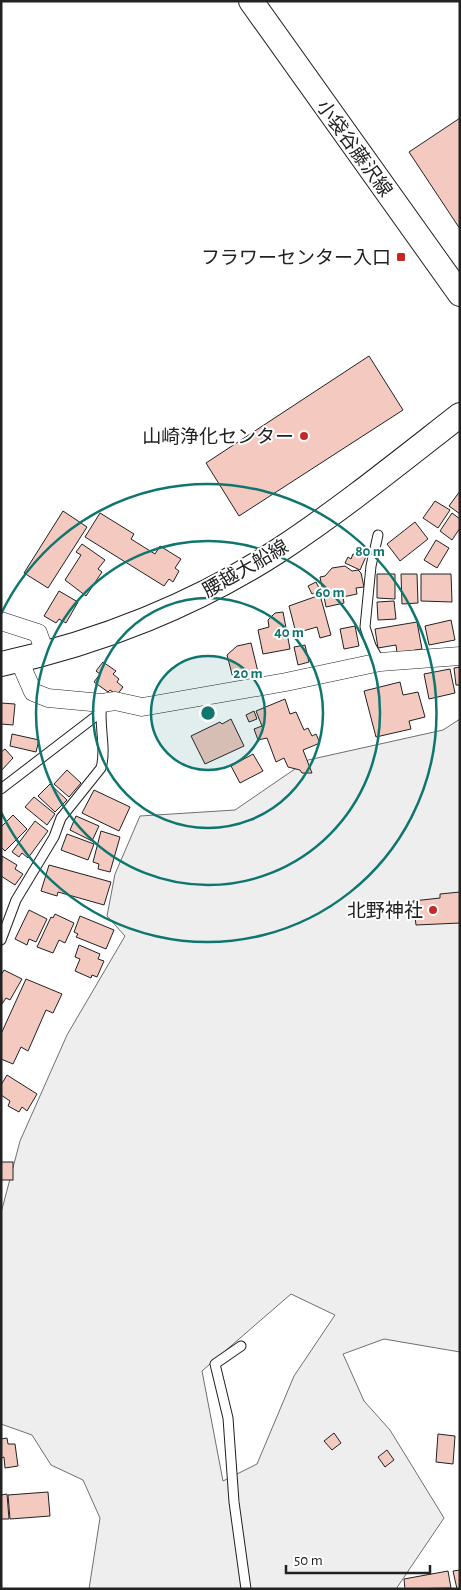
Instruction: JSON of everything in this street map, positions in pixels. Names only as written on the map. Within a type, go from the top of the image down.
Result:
[{"type":"main road","name":"小袋谷藤沢線","points":[[251,1],[460,294]]},
{"type":"main road","name":"腰越大船線","points":[[10,662],[45,653],[166,611],[232,578],[279,550],[337,511],[460,415]]},
{"type":"street","points":[[1,621],[38,633],[45,653]]},
{"type":"street","points":[[10,662],[33,692],[48,698],[101,708],[115,701],[142,707],[286,682],[380,662],[460,656]]},
{"type":"lane","points":[[378,535],[371,566],[365,627],[371,646],[380,662]]},
{"type":"lane","points":[[1,789],[101,708]]},
{"type":"lane","points":[[1,940],[16,900],[54,837],[61,818],[101,768],[104,758],[101,708]]},
{"type":"lane","points":[[241,1346],[216,1364],[228,1418],[234,1502],[246,1589]]},
{"type":"shaded area","points":[[460,719],[460,1352],[384,1339],[343,1354],[364,1401],[390,1430],[444,1518],[396,1589],[89,1589],[100,1518],[83,1480],[51,1465],[32,1435],[1,1424],[1,1213],[20,1141],[67,1035],[125,936],[107,916],[115,874],[140,816],[235,810],[308,760],[443,730]],"holes":[[[291,1294],[335,1315],[294,1376],[257,1464],[223,1481],[202,1371]]]},
{"type":"building","points":[[460,118],[460,229],[409,152]]},
{"type":"building","name":"山崎浄化センター","points":[[369,356],[403,410],[239,516],[206,463]]},
{"type":"building","points":[[460,491],[460,514],[449,506]]},
{"type":"building","points":[[435,501],[450,510],[438,528],[423,518]]},
{"type":"building","points":[[63,511],[87,527],[48,588],[24,573]]},
{"type":"building","points":[[100,513],[134,534],[131,539],[155,554],[160,546],[181,559],[175,568],[179,571],[173,582],[169,579],[164,586],[85,537]]},
{"type":"building","points":[[452,513],[460,519],[460,528],[452,540],[440,531]]},
{"type":"building","points":[[415,522],[428,539],[400,561],[387,544]]},
{"type":"building","points":[[436,540],[449,548],[437,568],[424,560]]},
{"type":"building","points":[[82,544],[105,560],[98,569],[102,572],[86,596],[65,580],[81,555],[76,552]]},
{"type":"building","points":[[360,548],[368,552],[360,570],[345,563],[348,557],[351,559],[353,554],[357,555]]},
{"type":"building","points":[[345,566],[352,571],[358,570],[361,573],[364,587],[356,588],[357,594],[343,597],[344,603],[326,607],[320,577],[325,576],[332,568]]},
{"type":"building","points":[[377,574],[395,574],[395,599],[377,598]]},
{"type":"building","points":[[401,574],[417,574],[418,603],[402,604]]},
{"type":"building","points":[[421,574],[451,574],[452,602],[421,601]]},
{"type":"building","points":[[316,582],[320,590],[312,594],[308,586]]},
{"type":"building","points":[[59,591],[78,602],[66,623],[59,619],[56,623],[44,616]]},
{"type":"building","points":[[320,595],[331,635],[320,638],[317,627],[296,633],[289,606]]},
{"type":"building","points":[[394,601],[396,619],[378,620],[377,602]]},
{"type":"building","points":[[283,612],[290,649],[263,654],[258,630],[269,627],[268,620],[275,613]]},
{"type":"building","points":[[451,620],[455,640],[429,645],[425,626]]},
{"type":"building","points":[[417,622],[422,649],[397,653],[396,645],[378,648],[375,629]]},
{"type":"building","points":[[355,626],[359,646],[344,649],[340,629]]},
{"type":"building","points":[[251,643],[258,672],[233,678],[227,655],[237,646]]},
{"type":"building","points":[[305,645],[309,662],[298,665],[294,647]]},
{"type":"building","points":[[103,662],[116,671],[113,674],[119,679],[117,682],[123,687],[117,695],[110,690],[108,692],[94,682],[100,674],[96,671]]},
{"type":"building","points":[[460,667],[460,685],[456,685],[454,668]]},
{"type":"building","points":[[450,669],[455,693],[429,699],[424,674]]},
{"type":"building","points":[[400,682],[403,695],[418,692],[425,717],[409,721],[411,729],[376,737],[364,691]]},
{"type":"building","points":[[285,699],[290,714],[296,712],[304,730],[308,728],[312,736],[316,734],[320,743],[303,750],[312,773],[302,773],[300,770],[288,767],[284,758],[276,762],[267,738],[258,740],[254,729],[262,726],[256,711]]},
{"type":"building","points":[[1,703],[15,704],[13,725],[1,724]]},
{"type":"building","points":[[254,711],[257,719],[249,722],[246,715]]},
{"type":"building","points":[[231,719],[244,746],[205,764],[191,736],[220,722],[222,724]]},
{"type":"building","points":[[12,734],[39,740],[36,752],[10,746]]},
{"type":"building","points":[[5,749],[13,758],[1,771],[1,752]]},
{"type":"building","points":[[253,754],[263,771],[240,783],[231,766]]},
{"type":"building","points":[[67,770],[81,783],[69,797],[54,784]]},
{"type":"building","points":[[50,784],[67,800],[55,812],[38,796]]},
{"type":"building","points":[[94,790],[130,807],[119,831],[82,813]]},
{"type":"building","points":[[34,797],[55,814],[47,825],[25,807]]},
{"type":"building","points":[[13,815],[27,829],[5,851],[1,847],[1,827]]},
{"type":"building","points":[[76,816],[99,826],[92,841],[70,830]]},
{"type":"building","points":[[35,821],[48,831],[28,858],[22,853],[19,857],[12,852]]},
{"type":"building","points":[[101,831],[120,837],[110,872],[98,869],[99,864],[93,862]]},
{"type":"building","points":[[67,834],[94,844],[88,860],[61,850]]},
{"type":"building","points":[[2,856],[17,865],[15,869],[23,874],[15,885],[1,876]]},
{"type":"building","points":[[49,865],[111,882],[104,905],[58,892],[57,896],[41,891]]},
{"type":"building","points":[[460,892],[460,923],[416,925],[413,901],[440,898],[440,894]]},
{"type":"building","points":[[29,910],[47,919],[36,942],[29,939],[27,945],[15,939]]},
{"type":"building","points":[[55,914],[74,923],[65,943],[59,940],[53,953],[37,947],[51,917],[53,918]]},
{"type":"building","points":[[80,916],[114,930],[106,949],[76,937],[78,934],[74,932]]},
{"type":"building","points":[[79,945],[100,954],[98,959],[104,961],[97,977],[92,975],[91,978],[75,971],[80,959],[75,957]]},
{"type":"building","points":[[4,970],[22,979],[10,1000],[6,998],[2,1004],[1,975]]},
{"type":"building","points":[[26,979],[62,994],[53,1013],[46,1010],[28,1051],[21,1047],[13,1064],[1,1059],[1,1034]]},
{"type":"building","points":[[7,1075],[37,1094],[27,1111],[22,1107],[19,1112],[8,1106],[10,1101],[1,1095],[1,1085]]},
{"type":"building","points":[[1,1162],[13,1162],[13,1180],[1,1180]]},
{"type":"building","points":[[334,1433],[341,1443],[332,1450],[324,1441]]},
{"type":"building","points":[[438,1434],[455,1436],[453,1464],[436,1462]]},
{"type":"building","points":[[7,1438],[8,1444],[15,1444],[18,1466],[5,1468],[4,1457],[1,1458],[1,1439]]},
{"type":"building","points":[[387,1450],[394,1460],[385,1467],[378,1457]]},
{"type":"building","points":[[48,1492],[50,1516],[10,1519],[8,1495]]},
{"type":"building","points":[[7,1494],[9,1519],[1,1519],[1,1495]]},
{"type":"building","points":[[460,1570],[460,1589],[457,1589],[453,1571]]},
{"type":"building","points":[[448,1571],[451,1588],[405,1589],[404,1579]]},
{"type":"place","name":"フラワーセンター入口","points":[[401,257]]},
{"type":"place","name":"山崎浄化センター","points":[[304,436]]},
{"type":"place","name":"北野神社","points":[[433,910]]}]
